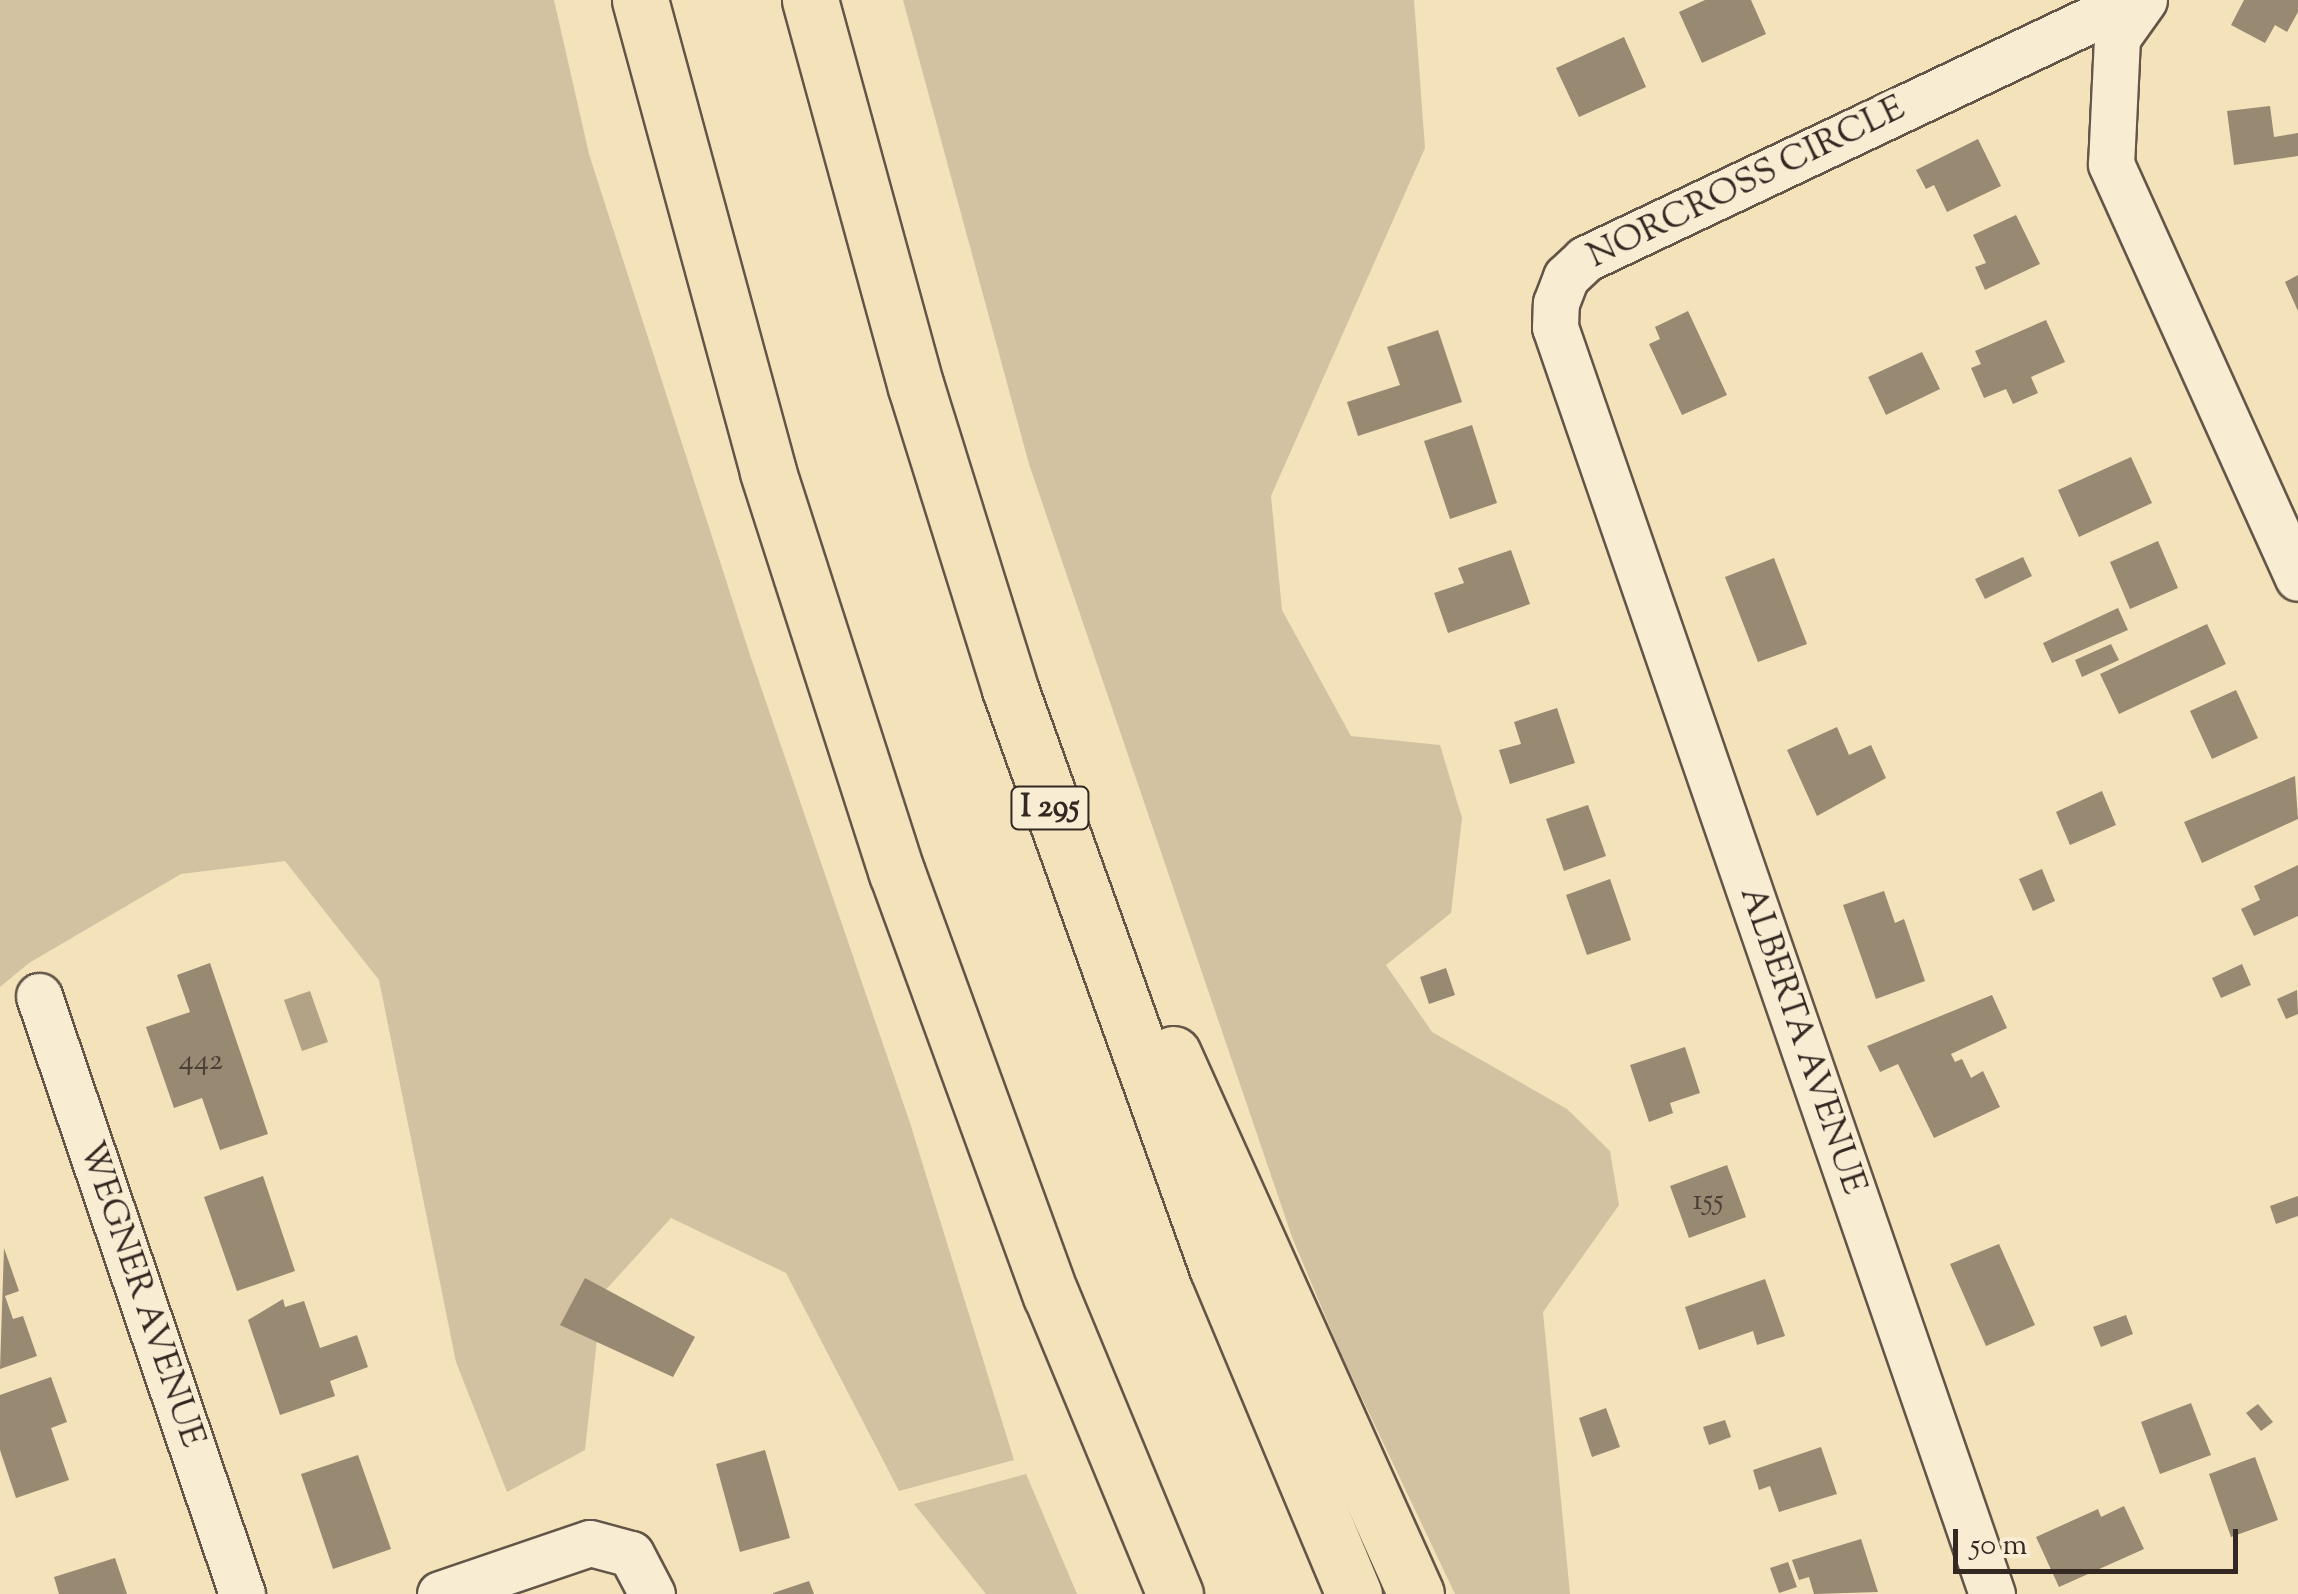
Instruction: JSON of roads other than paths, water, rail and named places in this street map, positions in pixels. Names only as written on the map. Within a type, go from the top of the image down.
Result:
[{"type":"highway","points":[[640,0],[768,472],[897,872],[1051,1295],[1174,1594]]},
{"type":"highway","name":"I 295","points":[[810,0],[916,387],[1010,689],[1210,1249],[1354,1594]]},
{"type":"highway","points":[[1010,689],[1416,1594]]},
{"type":"street","name":"NORCROSS CIRCLE","points":[[1610,488],[1554,327],[1566,277],[1585,259],[2132,0]]},
{"type":"street","points":[[2144,0],[2118,38],[2111,164],[2298,578]]},
{"type":"street","name":"ALBERTA AVENUE","points":[[1610,488],[1992,1594]]},
{"type":"street","name":"WEGNER AVENUE","points":[[39,996],[242,1594]]},
{"type":"street","points":[[440,1594],[590,1543],[630,1554],[652,1594]]}]
